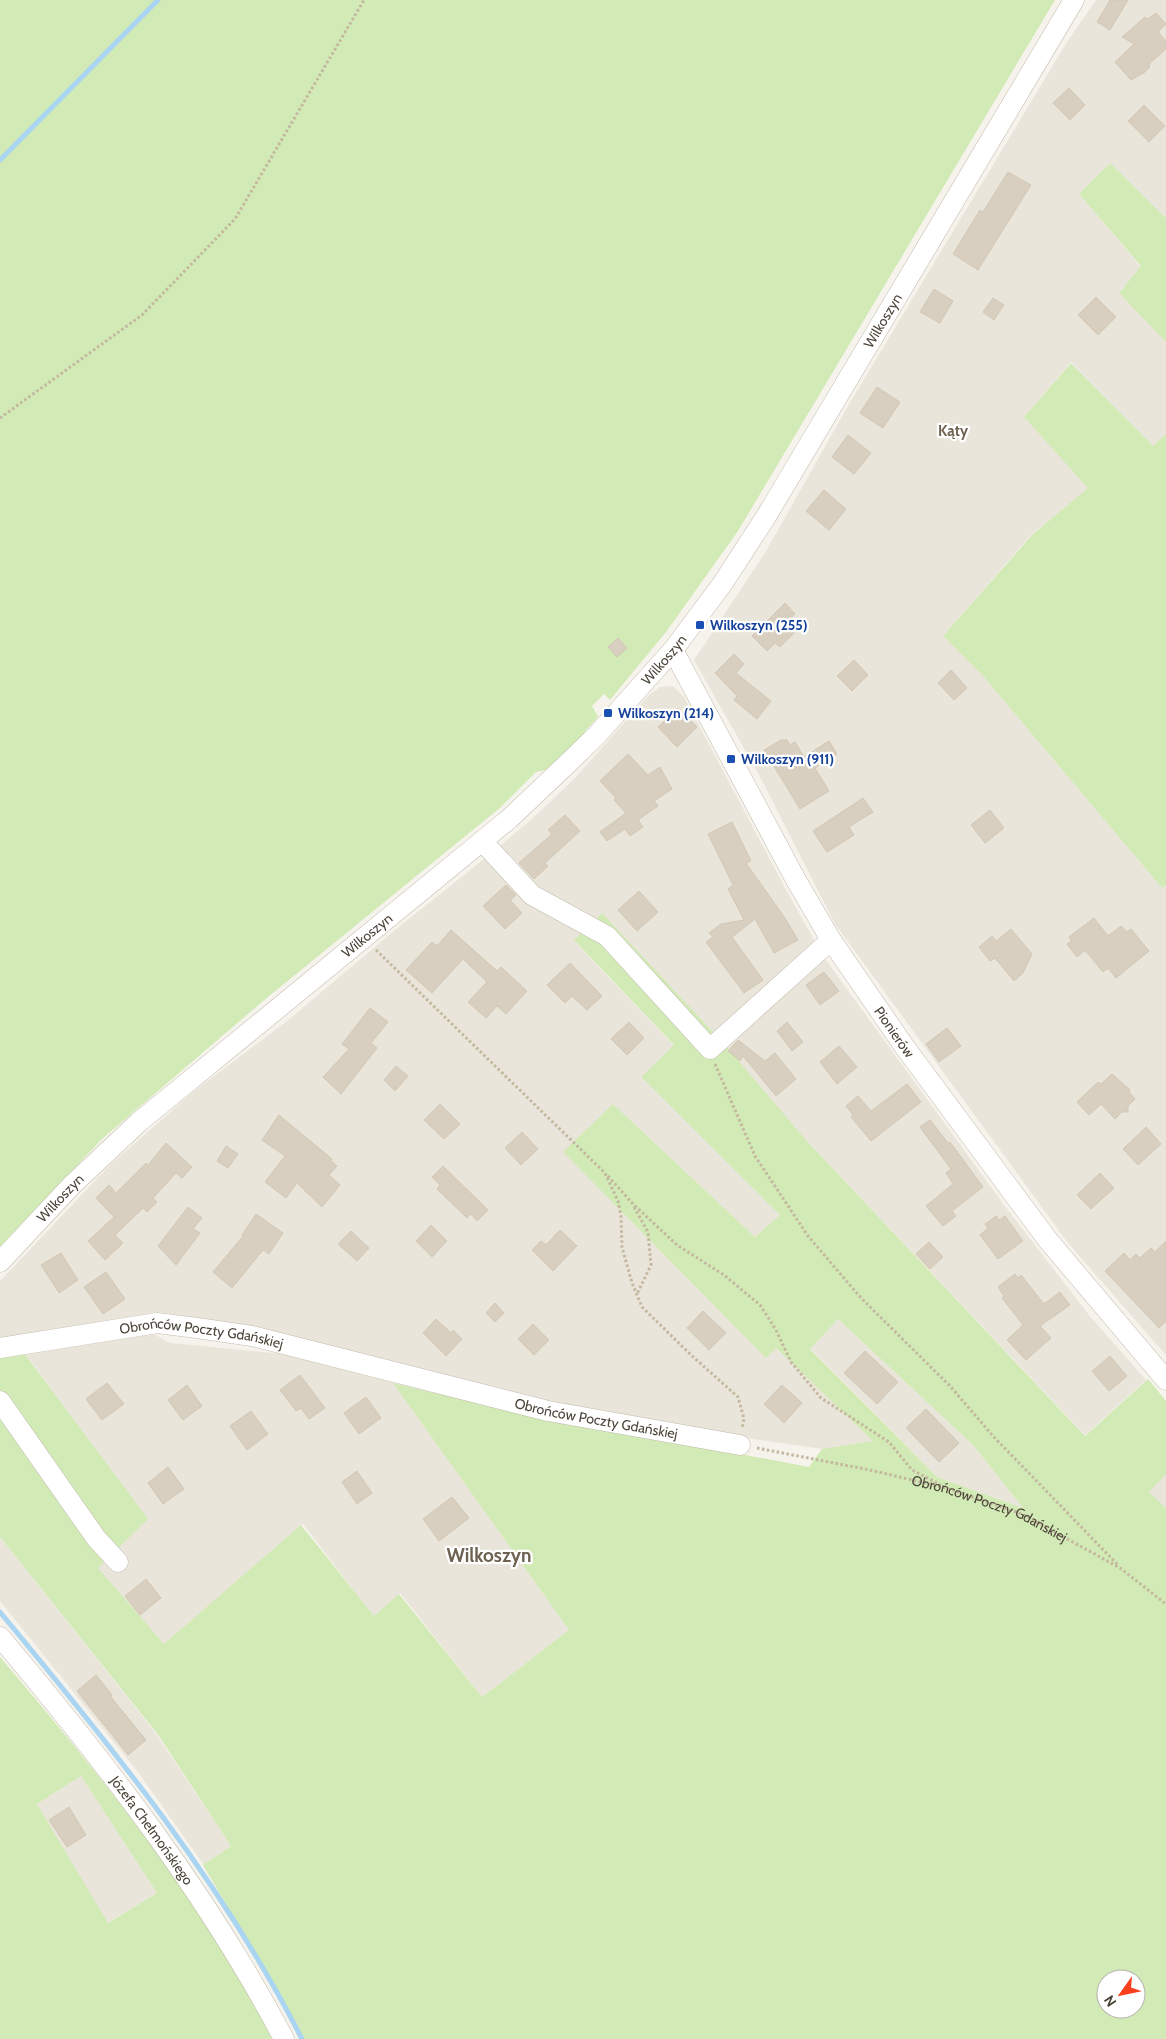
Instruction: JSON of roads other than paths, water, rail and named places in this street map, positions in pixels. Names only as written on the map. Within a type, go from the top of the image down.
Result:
[{"type":"street","name":"Wilkoszyn","points":[[0,1262],[72,1185],[139,1122],[538,793],[596,736],[673,650],[723,582],[767,515],[1074,0]]},
{"type":"street","name":"Pionierów","points":[[673,650],[830,940],[904,1046],[1047,1239],[1166,1380]]},
{"type":"street","points":[[482,841],[532,895],[607,936],[710,1049],[830,940]]},
{"type":"street","name":"Obrońców Poczty Gdańskiej","points":[[0,1348],[158,1324],[197,1328],[252,1336],[548,1411],[740,1444]]},
{"type":"street","points":[[0,1401],[96,1538],[118,1562]]},
{"type":"street","name":"Józefa Chełmońskiego","points":[[0,1637],[64,1713],[158,1835],[233,1951],[284,2039]]},
{"type":"waterway","points":[[0,160],[158,0]]},
{"type":"waterway","points":[[0,1612],[124,1765],[201,1870],[271,1981],[302,2039]]},
{"type":"place","name":"Wilkoszyn (255)","points":[[700,625]]},
{"type":"place","name":"Wilkoszyn (214)","points":[[608,713]]},
{"type":"place","name":"Wilkoszyn (911)","points":[[731,759]]},
{"type":"district","name":"Kąty","points":[[953,431]]},
{"type":"district","name":"Wilkoszyn","points":[[489,1555]]}]
